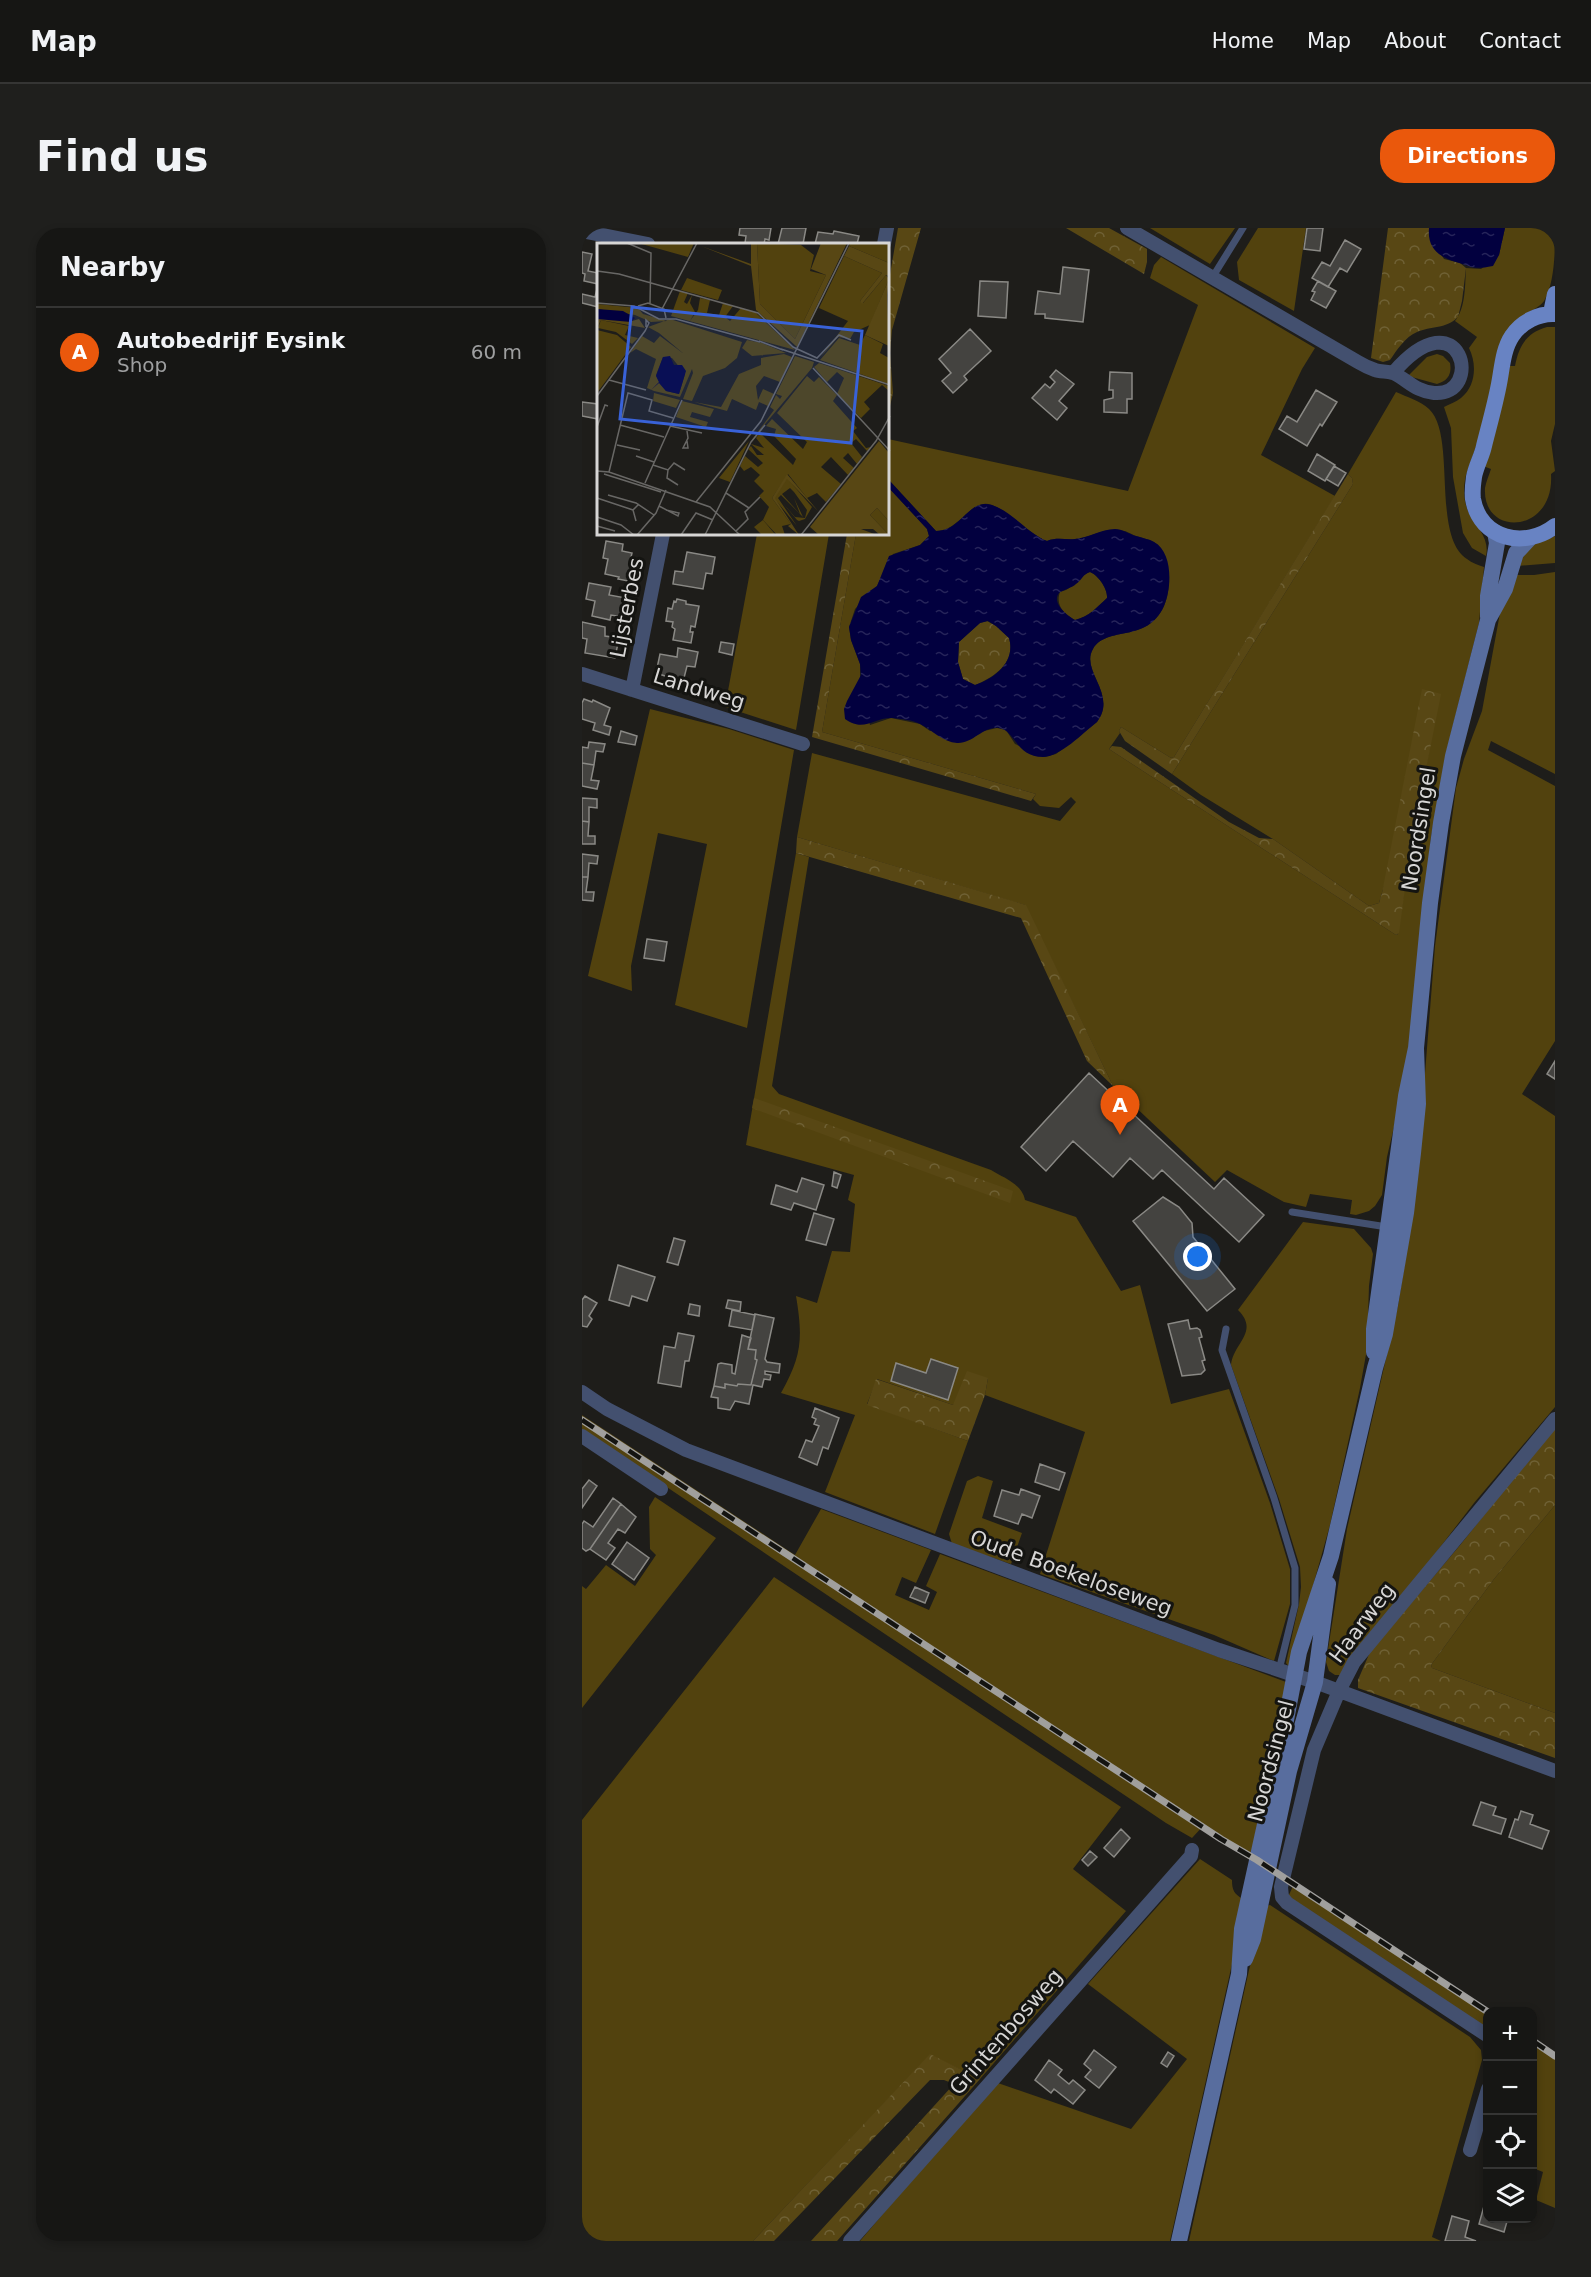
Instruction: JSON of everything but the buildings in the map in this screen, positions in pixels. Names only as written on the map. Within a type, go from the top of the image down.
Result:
[{"type":"main road","points":[[1555,294],[1553,313],[1534,318],[1521,326],[1511,337],[1504,357],[1484,449],[1474,474],[1472,491],[1479,516],[1495,532],[1504,536],[1529,539],[1555,526]]},
{"type":"main road","name":"Noordsingel","points":[[1488,620],[1488,596],[1497,543],[1495,532]]},
{"type":"main road","name":"Noordsingel","points":[[1375,1368],[1374,1329],[1406,1096],[1416,1048],[1430,903],[1453,756],[1488,620],[1505,588],[1516,553],[1529,539]]},
{"type":"main road","name":"Noordsingel","points":[[1179,2241],[1239,1974],[1242,1929],[1273,1788],[1286,1673],[1299,1652],[1331,1556],[1385,1334],[1407,1203],[1418,1104],[1416,1048]]},
{"type":"main road","name":"Noordsingel","points":[[1239,1974],[1253,1939],[1289,1771],[1315,1682],[1331,1556]]},
{"type":"street","points":[[884,243],[887,228]]},
{"type":"street","points":[[1127,228],[1358,362],[1375,370],[1392,373],[1419,389],[1444,392],[1453,389],[1458,384],[1461,372],[1460,360],[1454,349],[1437,341],[1425,344],[1392,373]]},
{"type":"street","points":[[582,231],[643,243]]},
{"type":"street","name":"Lijsterbes","points":[[632,690],[663,536]]},
{"type":"street","name":"Landweg","points":[[582,674],[803,744]]},
{"type":"street","name":"Oude Boekeloseweg","points":[[582,1392],[686,1450],[972,1559],[1555,1771]]},
{"type":"street","name":"Haarweg","points":[[1483,2033],[1287,1903],[1282,1897],[1282,1877],[1314,1750],[1354,1662],[1555,1419]]},
{"type":"street","points":[[582,1436],[661,1489]]},
{"type":"street","name":"Grintenbosweg","points":[[850,2241],[1191,1856],[1192,1850]]},
{"type":"street","points":[[1470,2150],[1483,2106]]},
{"type":"lane","points":[[1212,278],[1243,228]]},
{"type":"lane","points":[[1292,1212],[1389,1227]]},
{"type":"lane","points":[[1226,1329],[1222,1350],[1274,1498],[1294,1568],[1295,1605],[1286,1673]]},
{"type":"shaded area","points":[[1150,228],[1235,228],[1210,264]]},
{"type":"shaded area","points":[[1258,228],[1306,228],[1294,311],[1239,280],[1237,262]]},
{"type":"shaded area","points":[[1505,228],[1555,228],[1554,256],[1548,294],[1536,308],[1521,317],[1466,475],[1464,490],[1466,504],[1486,544],[1486,556],[1472,548],[1463,533],[1453,477],[1451,428],[1444,407],[1466,393],[1474,374],[1472,354],[1469,348],[1477,337],[1455,321],[1463,302],[1466,268],[1481,269],[1499,255]]},
{"type":"shaded area","points":[[1161,257],[1315,348],[1302,369],[1261,455],[1335,496],[1174,757],[1171,758],[1121,727],[1120,733],[1109,749],[1396,935],[1440,694],[1379,903],[1369,906],[1273,839],[1201,795],[1172,774],[1353,484],[1348,474],[1396,392],[1426,406],[1437,422],[1442,440],[1450,530],[1456,547],[1467,559],[1484,567],[1479,623],[1446,753],[1431,837],[1406,1075],[1387,1157],[1382,1195],[1369,1211],[1356,1215],[1350,1214],[1352,1200],[1310,1194],[1306,1207],[1284,1202],[1227,1170],[1215,1182],[1113,1086],[1025,905],[797,837],[812,753],[1060,821],[1076,802],[1071,797],[1059,808],[1040,806],[1033,799],[1036,794],[822,732],[856,536],[890,536],[890,489],[927,529],[929,536],[920,545],[893,554],[877,586],[855,609],[849,627],[860,664],[860,678],[870,725],[891,718],[920,724],[930,731],[984,731],[997,728],[1006,730],[1015,744],[1044,757],[1056,754],[1097,722],[1102,712],[1102,692],[1091,666],[1090,657],[1099,642],[1147,625],[1156,618],[1164,606],[1169,581],[1167,563],[1160,547],[1152,541],[1119,530],[1107,530],[1081,538],[1047,541],[999,509],[984,504],[971,510],[945,530],[936,531],[890,481],[890,439],[1128,491],[1198,305],[1150,278],[1154,265]]},
{"type":"shaded area","points":[[1547,327],[1555,327],[1555,424],[1551,441],[1555,471],[1551,474],[1549,494],[1542,509],[1531,518],[1518,522],[1506,521],[1495,515],[1487,504],[1485,488],[1491,469],[1483,466],[1510,366],[1515,366],[1521,346],[1525,341],[1534,333]]},
{"type":"shaded area","points":[[1437,354],[1450,363],[1450,374],[1444,381],[1437,384],[1408,376],[1427,357]]},
{"type":"shaded area","points":[[757,536],[829,536],[796,730],[725,707]]},
{"type":"shaded area","points":[[1555,536],[1555,563],[1517,566],[1530,546]]},
{"type":"shaded area","points":[[1090,572],[1102,583],[1107,598],[1096,609],[1075,620],[1062,609],[1059,601],[1060,592]]},
{"type":"shaded area","points":[[1555,572],[1555,774],[1491,741],[1488,750],[1555,786],[1555,1041],[1522,1094],[1555,1116],[1555,1407],[1474,1503],[1342,1675],[1335,1675],[1329,1671],[1326,1662],[1347,1529],[1398,1306],[1405,1262],[1423,1099],[1435,946],[1456,788],[1482,711],[1500,613],[1514,575]]},
{"type":"shaded area","points":[[650,709],[729,729],[794,750],[747,1028],[675,1005],[707,844],[658,833],[631,966],[632,991],[588,976]]},
{"type":"shaded area","points":[[796,853],[809,857],[772,1086],[779,1094],[991,1170],[1016,1186],[1025,1200],[1076,1217],[1121,1291],[1140,1285],[1171,1404],[1229,1389],[1270,1503],[1290,1569],[1290,1604],[1274,1661],[1214,1635],[1040,1574],[1085,1432],[985,1395],[988,1378],[953,1405],[877,1379],[867,1404],[968,1441],[935,1534],[825,1492],[855,1415],[781,1393],[793,1368],[799,1346],[800,1324],[796,1296],[817,1303],[832,1251],[850,1252],[855,1204],[848,1200],[854,1175],[746,1145]]},
{"type":"shaded area","points":[[1303,1222],[1354,1229],[1371,1248],[1373,1254],[1369,1286],[1367,1349],[1360,1388],[1330,1525],[1290,1668],[1286,1663],[1299,1604],[1300,1567],[1279,1499],[1231,1365],[1246,1331],[1244,1318],[1238,1310]]},
{"type":"shaded area","points":[[582,1415],[795,1555],[821,1509],[931,1550],[916,1583],[902,1577],[895,1595],[929,1610],[937,1592],[926,1586],[940,1554],[1286,1682],[1251,1855],[1204,1825],[1192,1838],[1166,1823],[582,1430]]},
{"type":"shaded area","points":[[978,1476],[993,1481],[982,1518],[1022,1533],[1011,1564],[952,1544],[949,1534],[967,1481]]},
{"type":"shaded area","points":[[655,1497],[716,1538],[582,1708],[582,1586],[586,1589],[606,1565],[635,1586],[656,1555],[650,1549],[649,1507]]},
{"type":"shaded area","points":[[1555,1505],[1555,1713],[1432,1668],[1431,1665],[1494,1579]]},
{"type":"shaded area","points":[[774,1577],[1121,1807],[1073,1869],[1126,1911],[980,2079],[930,2055],[753,2241],[582,2241],[582,1820]]},
{"type":"shaded area","points":[[1200,1859],[1232,1880],[1234,1891],[1243,1899],[1232,1964],[1170,2241],[860,2241],[995,2082],[1131,2129],[1187,2059],[1088,1984]]},
{"type":"shaded area","points":[[1295,1882],[1483,2011],[1483,2032],[1286,1901]]},
{"type":"shaded area","points":[[1270,1905],[1470,2037],[1481,2050],[1482,2060],[1432,2237],[1441,2241],[1189,2241],[1249,1970],[1266,1906]]},
{"type":"shaded area","points":[[1537,2047],[1555,2059],[1555,2208],[1537,2200],[1543,2172],[1537,2170]]},
{"type":"green space","points":[[898,228],[921,228],[892,330],[890,353],[890,274]]},
{"type":"green space","points":[[1066,228],[1109,228],[1147,249],[1144,274]]},
{"type":"green space","points":[[1388,228],[1429,228],[1429,235],[1444,259],[1460,263],[1466,268],[1458,317],[1449,324],[1413,334],[1390,360],[1383,362],[1371,358]]},
{"type":"green space","points":[[890,353],[893,393],[890,406]]},
{"type":"green space","points":[[1348,474],[1353,484],[1172,774],[1125,741],[1119,731],[1121,727],[1171,758],[1174,757]]},
{"type":"green space","points":[[847,536],[856,536],[822,732],[1036,794],[1031,801],[812,737]]},
{"type":"green space","points":[[987,621],[1009,638],[1009,654],[1002,668],[990,678],[975,685],[963,679],[958,662],[959,642],[980,623]]},
{"type":"green space","points":[[1422,689],[1441,694],[1411,844],[1399,933],[1396,935],[1109,749],[1112,746],[1121,747],[1229,822],[1259,838],[1273,839],[1369,906],[1379,903],[1382,893]]},
{"type":"green space","points":[[797,837],[1026,905],[1113,1086],[1087,1061],[1021,918],[796,853]]},
{"type":"green space","points":[[754,1098],[1013,1191],[1010,1203],[752,1108]]},
{"type":"green space","points":[[967,1371],[988,1378],[985,1395],[968,1441],[867,1405],[876,1379],[953,1405]]},
{"type":"green space","points":[[1555,1426],[1555,1505],[1494,1579],[1431,1665],[1432,1668],[1555,1713],[1555,1758],[1358,1688],[1358,1680],[1370,1652],[1461,1544]]},
{"type":"green space","points":[[930,2054],[980,2079],[837,2241],[811,2241],[954,2084],[944,2080],[930,2080],[774,2241],[753,2241]]},
{"type":"water","points":[[1429,228],[1505,228],[1499,255],[1493,266],[1477,268],[1450,260],[1435,251],[1430,241]]},
{"type":"water","points":[[890,481],[936,531],[945,530],[977,506],[984,504],[1000,508],[1047,541],[1080,538],[1115,529],[1154,542],[1165,554],[1169,580],[1164,606],[1157,618],[1148,625],[1108,638],[1099,642],[1093,649],[1090,657],[1091,666],[1102,692],[1102,712],[1097,722],[1064,749],[1050,756],[1034,756],[1021,748],[1009,733],[999,728],[988,730],[963,743],[957,743],[910,721],[886,718],[858,725],[845,719],[844,709],[861,675],[849,627],[861,597],[877,586],[889,556],[920,545],[929,536],[927,529],[890,489]],"holes":[[[1090,572],[1102,583],[1107,598],[1089,614],[1075,620],[1068,616],[1057,601],[1059,593]],[[988,621],[1009,638],[1007,662],[990,678],[975,685],[963,679],[958,662],[959,642],[980,623]]]},
{"type":"railway","points":[[582,1420],[1483,2009]]},
{"type":"railway","points":[[1537,2044],[1555,2056]]},
{"type":"place","name":"Autobedrijf Eysink","points":[[1120,1135]]}]
